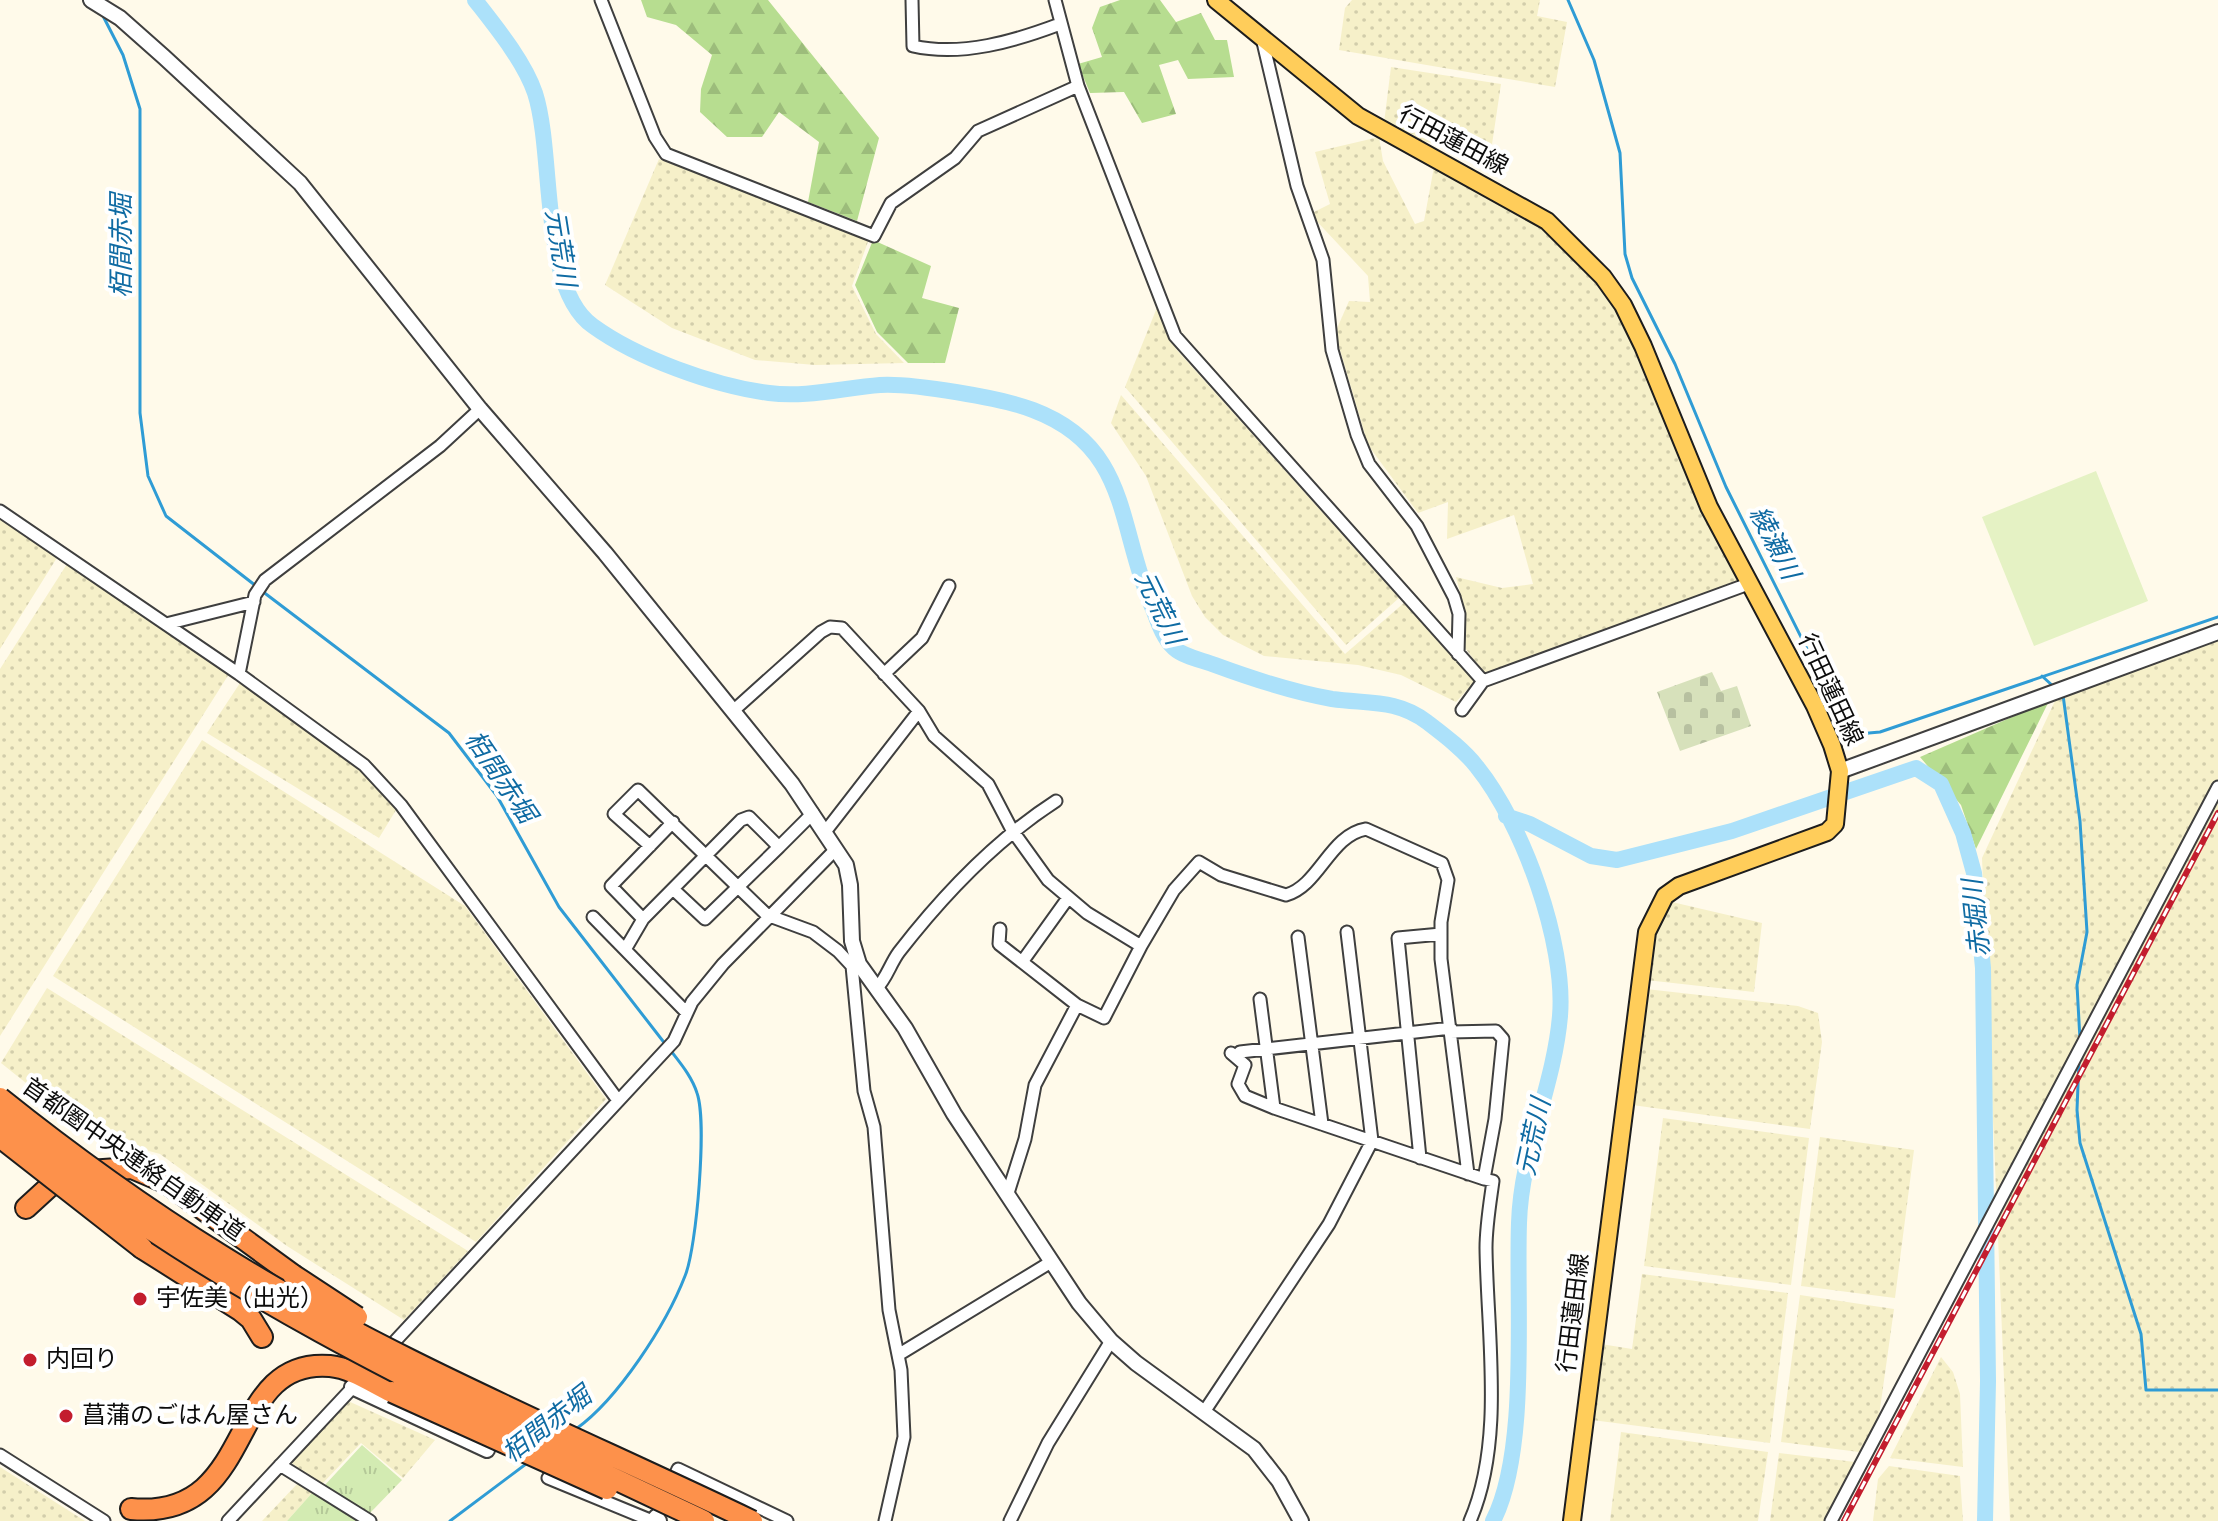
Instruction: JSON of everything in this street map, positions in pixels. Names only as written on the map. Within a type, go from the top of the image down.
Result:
[{"type":"highway","name":"首都圏中央連絡自動車道","points":[[0,1098],[146,1207],[223,1257],[365,1336],[752,1521]]},
{"type":"highway","name":"首都圏中央連絡自動車道","points":[[0,1118],[137,1220],[273,1306],[580,1463],[704,1521]]},
{"type":"highway","points":[[0,1137],[142,1248],[240,1310],[251,1319],[262,1337]]},
{"type":"highway","points":[[26,1208],[50,1186],[89,1171],[132,1168],[167,1183],[293,1275],[409,1349],[548,1425]]},
{"type":"highway","points":[[131,1509],[148,1516],[174,1517],[212,1501],[230,1474],[269,1394],[292,1375],[330,1366],[345,1369],[551,1466],[693,1521]]},
{"type":"main road","name":"行田蓮田線","points":[[1216,0],[1358,116],[1404,145],[1547,221],[1587,257],[1623,305],[1709,507],[1815,706],[1840,774],[1835,824],[1820,837],[1679,886],[1665,896],[1647,932],[1572,1521]]},
{"type":"street","points":[[91,0],[120,18],[300,183],[480,409],[605,553],[733,711],[813,813],[836,849],[848,873],[864,1091],[874,1127],[889,1310],[898,1355],[904,1437],[885,1521]]},
{"type":"street","points":[[601,0],[655,137],[666,154],[874,236],[891,203],[955,158],[978,131],[1078,86]]},
{"type":"street","points":[[912,0],[913,46],[938,52],[1017,40],[1060,24]]},
{"type":"street","points":[[1055,0],[1078,86],[1175,336],[1483,681]]},
{"type":"street","points":[[1262,37],[1297,186],[1323,260],[1332,350],[1357,435],[1369,464],[1417,526],[1454,597],[1459,614],[1458,654]]},
{"type":"street","points":[[239,674],[254,598],[265,580],[440,446],[480,409]]},
{"type":"street","points":[[0,511],[239,674],[364,765],[401,805],[617,1099]]},
{"type":"street","points":[[1462,710],[1483,681],[1751,583]]},
{"type":"street","points":[[884,674],[922,638],[949,586]]},
{"type":"street","points":[[166,624],[254,598]]},
{"type":"street","points":[[733,711],[793,655],[830,627],[842,628],[919,711],[934,736],[988,784],[1032,860],[1068,898],[1141,946]]},
{"type":"street","points":[[1840,774],[2218,632]]},
{"type":"street","points":[[825,832],[919,711]]},
{"type":"street","points":[[1831,1521],[2218,787]]},
{"type":"street","points":[[650,846],[614,814],[638,790],[767,915],[813,932],[856,965],[876,989],[1051,1262],[1111,1341],[1172,1391],[1254,1449],[1279,1481],[1301,1521]]},
{"type":"street","points":[[876,989],[898,954],[959,880],[1012,830],[1056,801]]},
{"type":"street","points":[[673,889],[705,919],[813,813]]},
{"type":"street","points":[[626,948],[643,919],[746,817],[779,847]]},
{"type":"street","points":[[643,919],[611,886],[673,822]]},
{"type":"street","points":[[1000,929],[999,944],[1077,1005],[1104,1018],[1174,890],[1199,862],[1221,875],[1286,895],[1304,884],[1350,836],[1366,829],[1442,863],[1448,880],[1441,934],[1468,1174]]},
{"type":"street","points":[[366,1373],[674,1041],[687,1013],[707,983],[767,915],[836,849]]},
{"type":"street","points":[[1022,962],[1068,898]]},
{"type":"street","points":[[593,917],[687,1013]]},
{"type":"street","points":[[1204,1412],[1329,1224],[1372,1141],[1347,932]]},
{"type":"street","points":[[1420,1158],[1398,938],[1441,934]]},
{"type":"street","points":[[1298,937],[1322,1124]]},
{"type":"street","points":[[1260,999],[1274,1108]]},
{"type":"street","points":[[1008,1193],[1025,1139],[1035,1085],[1077,1005]]},
{"type":"street","points":[[1470,1521],[1483,1480],[1491,1372],[1486,1244],[1493,1181],[1484,1179],[1468,1174],[1420,1158],[1274,1108],[1245,1096],[1238,1084],[1245,1065],[1235,1052],[1408,1033],[1496,1031],[1503,1039],[1495,1119],[1484,1179]]},
{"type":"street","points":[[898,1355],[1051,1262]]},
{"type":"street","points":[[1010,1521],[1048,1443],[1111,1341]]},
{"type":"street","points":[[228,1521],[354,1385],[487,1450]]},
{"type":"street","points":[[0,1455],[104,1521]]},
{"type":"street","points":[[280,1465],[370,1521]]},
{"type":"street","points":[[548,1478],[650,1520],[658,1519],[678,1469],[787,1521]]},
{"type":"shaded area","points":[[1352,0],[1540,0],[1537,16],[1567,22],[1555,87],[1339,50],[1345,8]]},
{"type":"shaded area","points":[[1391,67],[1501,84],[1491,151],[1412,140],[1384,123]]},
{"type":"shaded area","points":[[1379,137],[1383,161],[1415,224],[1424,221],[1434,167],[1516,210],[1557,237],[1600,285],[1625,318],[1706,521],[1740,581],[1485,674],[1465,648],[1465,611],[1456,577],[1502,588],[1533,584],[1514,515],[1447,539],[1448,502],[1418,513],[1368,445],[1335,333],[1349,301],[1370,302],[1368,276],[1310,214],[1330,204],[1315,152]]},
{"type":"shaded area","points":[[659,159],[869,239],[852,286],[876,334],[904,363],[815,365],[755,360],[672,328],[605,285]]},
{"type":"shaded area","points":[[1158,305],[1176,349],[1399,598],[1346,645],[1125,387]]},
{"type":"shaded area","points":[[1121,395],[1345,654],[1405,602],[1475,681],[1456,702],[1401,675],[1358,665],[1264,656],[1223,635],[1205,617],[1192,596],[1146,476],[1111,423]]},
{"type":"shaded area","points":[[0,518],[58,556],[0,649]]},
{"type":"shaded area","points":[[67,564],[229,674],[0,1036],[0,669]]},
{"type":"shaded area","points":[[2218,631],[2218,1521],[2010,1521],[1982,858],[2061,688]]},
{"type":"shaded area","points":[[240,683],[363,769],[396,810],[379,838],[207,733]]},
{"type":"shaded area","points":[[202,740],[465,906],[606,1099],[476,1242],[53,976]]},
{"type":"shaded area","points":[[1672,902],[1762,923],[1754,992],[1646,980],[1654,929],[1661,912]]},
{"type":"shaded area","points":[[47,988],[468,1251],[404,1320],[287,1246],[160,1154],[91,1135],[1,1063]]},
{"type":"shaded area","points":[[1646,989],[1798,1006],[1818,1013],[1822,1042],[1810,1129],[1632,1105]]},
{"type":"shaded area","points":[[1663,1118],[1809,1138],[1791,1285],[1644,1266]]},
{"type":"shaded area","points":[[1820,1137],[1914,1150],[1895,1298],[1801,1286]]},
{"type":"shaded area","points":[[1642,1274],[1788,1293],[1770,1443],[1592,1420],[1601,1344],[1632,1349]]},
{"type":"shaded area","points":[[1800,1295],[1894,1309],[1879,1416],[1859,1452],[1781,1442]]},
{"type":"shaded area","points":[[1941,1357],[1953,1372],[1960,1394],[1963,1467],[1890,1458]]},
{"type":"shaded area","points":[[348,1401],[435,1440],[403,1478],[361,1443],[322,1484],[290,1462]]},
{"type":"shaded area","points":[[1621,1432],[1768,1452],[1758,1521],[1610,1521]]},
{"type":"shaded area","points":[[1779,1453],[1855,1462],[1824,1521],[1770,1521]]},
{"type":"shaded area","points":[[1889,1466],[1960,1476],[1963,1521],[1873,1521],[1878,1479]]},
{"type":"shaded area","points":[[0,1467],[85,1521],[0,1521]]},
{"type":"shaded area","points":[[298,1483],[312,1493],[287,1521],[262,1521]]},
{"type":"green space","points":[[641,0],[768,0],[879,138],[857,221],[808,202],[819,142],[779,112],[762,137],[727,137],[700,112],[701,89],[712,55],[676,25],[647,17]]},
{"type":"green space","points":[[1120,0],[1160,0],[1176,22],[1201,13],[1215,40],[1227,40],[1234,77],[1188,79],[1178,60],[1159,65],[1176,114],[1142,123],[1124,92],[1090,93],[1078,64],[1102,57],[1092,28],[1100,7]]},
{"type":"green space","points":[[873,240],[931,266],[922,298],[959,308],[945,363],[908,363],[877,332],[855,285]]},
{"type":"green space","points":[[2096,471],[2148,601],[2034,646],[1982,517]]},
{"type":"green space","points":[[1712,672],[1721,691],[1737,686],[1751,726],[1680,751],[1657,692]]},
{"type":"green space","points":[[2049,701],[1976,849],[1961,805],[1920,757]]},
{"type":"green space","points":[[362,1445],[402,1480],[370,1513],[324,1486]]},
{"type":"green space","points":[[312,1493],[361,1521],[287,1521]]},
{"type":"waterway","name":"元荒川","points":[[475,0],[517,57],[535,93],[541,119],[556,252],[564,282],[576,308],[593,326],[631,349],[677,369],[747,389],[796,394],[880,385],[913,386],[1019,405],[1065,426],[1088,445],[1105,468],[1157,619],[1174,648],[1193,658],[1287,689],[1405,709],[1427,722],[1460,749],[1494,791],[1525,852],[1549,920],[1560,987],[1560,1016],[1557,1042],[1521,1197],[1516,1418],[1512,1456],[1493,1521]]},
{"type":"waterway","name":"綾瀬川","points":[[1568,0],[1594,60],[1620,153],[1625,254],[1632,278],[1675,364],[1726,487],[1847,729],[1858,734],[1880,732],[2218,617]]},
{"type":"waterway","name":"栢間赤堀","points":[[102,14],[123,55],[140,109],[140,413],[148,476],[166,516],[256,586]]},
{"type":"waterway","name":"栢間赤堀","points":[[262,591],[449,733],[497,796],[559,907],[666,1045]]},
{"type":"waterway","points":[[2042,676],[2054,687]]},
{"type":"waterway","points":[[2063,695],[2080,821],[2087,932],[2077,985],[2080,1040]]},
{"type":"waterway","name":"赤堀川","points":[[1506,816],[1530,824],[1591,856],[1617,860],[1732,831],[1916,768],[1941,784],[1963,833],[1974,873],[1983,968],[1988,1381],[1985,1521]]},
{"type":"waterway","name":"栢間赤堀","points":[[576,1429],[608,1399],[639,1360],[677,1295],[689,1261],[699,1184],[700,1108],[692,1082],[671,1051]]},
{"type":"waterway","points":[[2079,1060],[2077,1110],[2080,1143],[2141,1334],[2146,1390],[2218,1390]]},
{"type":"waterway","name":"栢間赤堀","points":[[450,1521],[530,1461]]},
{"type":"railway","points":[[1844,1521],[2218,813]]},
{"type":"place","name":"宇佐美（出光）","points":[[140,1299]]},
{"type":"place","name":"内回り","points":[[30,1360]]},
{"type":"place","name":"菖蒲のごはん屋さん","points":[[66,1416]]}]
